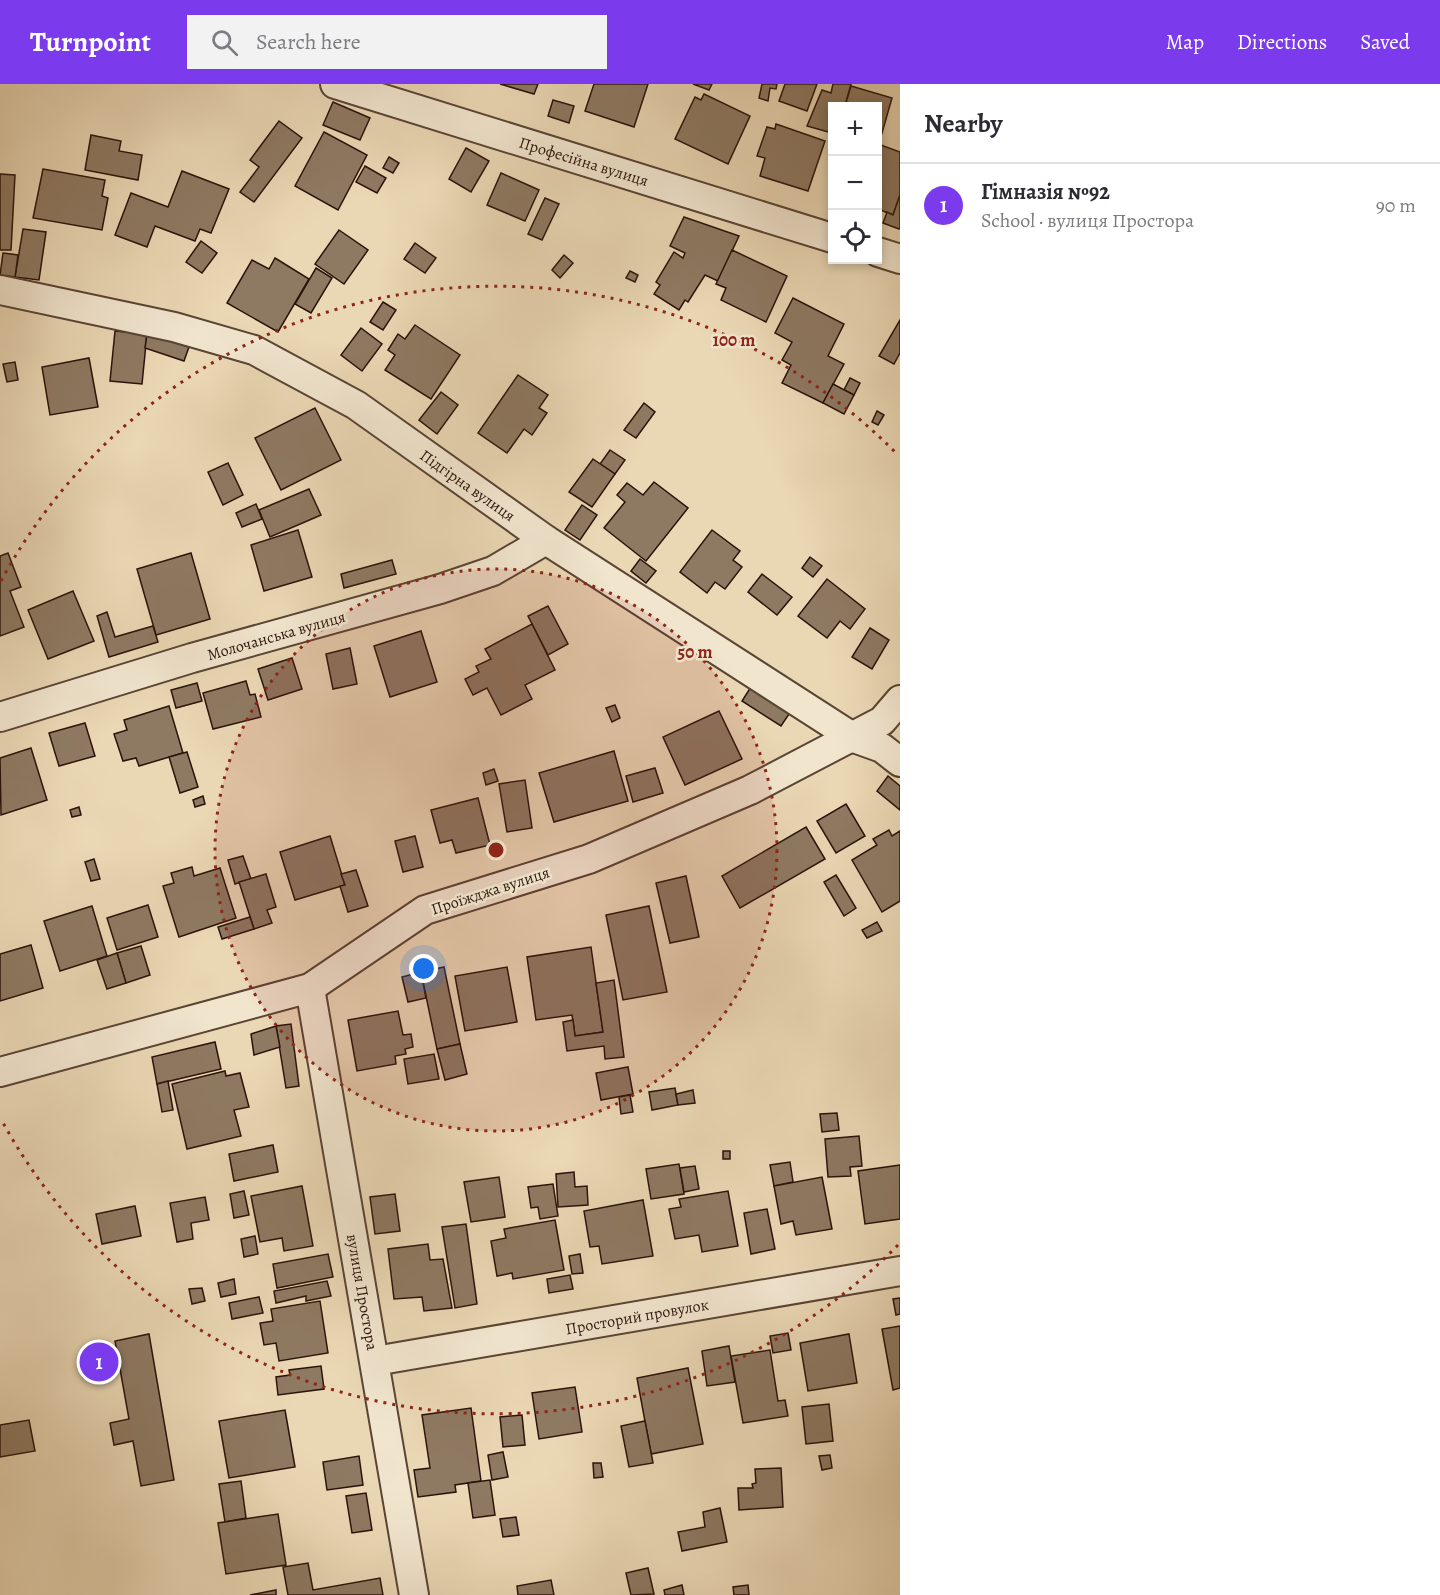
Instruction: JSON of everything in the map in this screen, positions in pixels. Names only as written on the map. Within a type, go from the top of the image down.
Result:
[{"type":"street","name":"Професійна вулиця","points":[[335,84],[828,237]]},
{"type":"street","points":[[882,253],[900,259]]},
{"type":"street","name":"Підгірна вулиця","points":[[0,290],[174,327],[254,350],[356,405],[546,540],[854,738],[882,748],[900,762]]},
{"type":"street","name":"Молочанська вулиця","points":[[0,717],[203,655],[440,589],[493,571],[546,540]]},
{"type":"street","name":"Проїжджа вулиця","points":[[0,1072],[310,988],[425,910],[589,859],[750,790],[854,738],[882,721],[900,700]]},
{"type":"street","name":"вулиця Простора","points":[[310,988],[414,1595]]},
{"type":"street","name":"Просторий провулок","points":[[375,1361],[900,1271]]},
{"type":"building","points":[[500,84],[538,84],[534,94]]},
{"type":"building","points":[[594,84],[648,84],[634,127],[585,111]]},
{"type":"building","points":[[693,84],[712,84],[709,90]]},
{"type":"building","points":[[762,84],[777,84],[776,89],[770,88],[768,101],[759,98]]},
{"type":"building","points":[[785,84],[817,84],[807,111],[779,101]]},
{"type":"building","points":[[833,84],[851,84],[846,102],[828,102],[828,132],[807,126],[822,90],[831,93]]},
{"type":"building","points":[[851,86],[892,98],[882,133],[882,102],[846,102]]},
{"type":"building","points":[[704,94],[750,116],[728,164],[675,139],[695,97],[701,100]]},
{"type":"building","points":[[553,100],[574,106],[569,123],[548,116]]},
{"type":"building","points":[[333,102],[370,118],[360,140],[323,125]]},
{"type":"building","points":[[279,121],[302,138],[254,202],[240,192],[259,167],[250,160]]},
{"type":"building","points":[[776,124],[825,141],[808,191],[760,176],[765,158],[757,156],[767,127],[775,129]]},
{"type":"building","points":[[324,132],[367,155],[338,210],[295,186]]},
{"type":"building","points":[[91,135],[121,141],[119,151],[142,155],[138,180],[85,170]]},
{"type":"building","points":[[882,145],[900,152],[900,195],[893,215],[882,211]]},
{"type":"building","points":[[466,148],[489,161],[471,192],[449,179]]},
{"type":"building","points":[[389,157],[399,163],[393,173],[383,168]]},
{"type":"building","points":[[365,166],[386,178],[377,193],[356,182]]},
{"type":"building","points":[[43,169],[105,180],[102,196],[108,198],[102,230],[33,218]]},
{"type":"building","points":[[182,171],[229,189],[211,233],[200,229],[195,241],[155,226],[147,247],[115,235],[131,193],[168,207]]},
{"type":"building","points":[[501,173],[539,190],[525,221],[487,205]]},
{"type":"building","points":[[0,174],[15,175],[11,250],[0,250]]},
{"type":"building","points":[[900,195],[899,229],[883,223],[887,212],[893,215]]},
{"type":"building","points":[[545,198],[559,204],[542,240],[528,234]]},
{"type":"building","points":[[684,217],[739,236],[718,281],[705,275],[688,302],[685,300],[679,310],[654,294],[660,285],[656,282],[674,252],[683,258],[685,253],[670,246]]},
{"type":"building","points":[[23,229],[46,232],[39,280],[15,277]]},
{"type":"building","points":[[339,230],[368,250],[344,284],[315,264]]},
{"type":"building","points":[[201,241],[217,253],[202,273],[186,262]]},
{"type":"building","points":[[415,243],[436,258],[425,273],[404,259]]},
{"type":"building","points":[[732,250],[787,276],[766,322],[721,300],[726,288],[716,284]]},
{"type":"building","points":[[3,253],[18,255],[15,277],[0,275]]},
{"type":"building","points":[[564,255],[573,263],[560,278],[552,270]]},
{"type":"building","points":[[275,258],[309,279],[278,332],[227,303],[252,260],[269,269]]},
{"type":"building","points":[[316,268],[332,278],[311,313],[295,304]]},
{"type":"building","points":[[630,271],[638,275],[635,282],[626,278]]},
{"type":"building","points":[[793,298],[844,324],[828,356],[844,364],[823,403],[782,383],[791,365],[782,360],[792,342],[775,333]]},
{"type":"building","points":[[383,302],[396,310],[383,330],[370,322]]},
{"type":"building","points":[[900,320],[900,353],[894,364],[879,356]]},
{"type":"building","points":[[415,325],[460,355],[431,399],[385,370],[395,355],[388,350],[398,334],[405,339]]},
{"type":"building","points":[[361,328],[382,344],[362,371],[341,355]]},
{"type":"building","points":[[115,331],[147,334],[142,384],[110,381]]},
{"type":"building","points":[[147,334],[189,347],[184,361],[145,348]]},
{"type":"building","points":[[89,358],[98,407],[50,415],[42,367]]},
{"type":"building","points":[[15,362],[18,380],[7,382],[3,364]]},
{"type":"building","points":[[518,375],[548,395],[539,408],[547,413],[532,435],[524,429],[507,453],[478,433]]},
{"type":"building","points":[[850,378],[860,383],[854,395],[844,390]]},
{"type":"building","points":[[833,384],[854,395],[844,414],[823,403]]},
{"type":"building","points":[[441,392],[458,405],[437,434],[419,420]]},
{"type":"building","points":[[644,403],[655,412],[636,438],[624,430]]},
{"type":"building","points":[[315,408],[341,460],[281,490],[255,438]]},
{"type":"building","points":[[877,411],[884,415],[878,425],[872,422]]},
{"type":"building","points":[[610,450],[625,460],[615,474],[600,464]]},
{"type":"building","points":[[593,459],[615,474],[592,507],[569,492]]},
{"type":"building","points":[[228,463],[243,495],[223,505],[208,472]]},
{"type":"building","points":[[654,482],[688,508],[646,561],[604,528],[625,502],[617,495],[627,483],[643,495]]},
{"type":"building","points":[[309,489],[321,515],[270,537],[259,510]]},
{"type":"building","points":[[256,504],[262,519],[242,527],[236,513]]},
{"type":"building","points":[[582,505],[597,515],[580,540],[565,530]]},
{"type":"building","points":[[298,530],[312,577],[264,591],[251,545]]},
{"type":"building","points":[[712,530],[740,551],[733,560],[742,567],[725,589],[715,582],[707,593],[680,572]]},
{"type":"building","points":[[8,553],[21,587],[10,591],[24,627],[0,636],[0,556]]},
{"type":"building","points":[[191,553],[210,619],[156,635],[137,569]]},
{"type":"building","points":[[810,557],[822,566],[813,577],[802,568]]},
{"type":"building","points":[[640,559],[656,571],[646,583],[631,571]]},
{"type":"building","points":[[392,560],[396,574],[344,588],[341,574]]},
{"type":"building","points":[[762,574],[792,597],[777,615],[748,592]]},
{"type":"building","points":[[827,579],[865,609],[850,629],[840,621],[827,638],[798,616]]},
{"type":"building","points":[[73,591],[94,641],[48,659],[28,610]]},
{"type":"building","points":[[548,606],[568,644],[548,655],[528,616]]},
{"type":"building","points":[[107,612],[115,637],[153,626],[158,642],[109,657],[97,616]]},
{"type":"building","points":[[532,624],[555,670],[525,685],[532,699],[501,715],[487,688],[473,695],[465,679],[479,672],[476,666],[491,659],[485,649]]},
{"type":"building","points":[[870,628],[889,640],[872,669],[852,657]]},
{"type":"building","points":[[421,631],[437,682],[390,697],[374,646]]},
{"type":"building","points":[[350,648],[357,684],[333,689],[326,654]]},
{"type":"building","points":[[292,658],[302,689],[268,700],[258,669]]},
{"type":"building","points":[[246,681],[250,695],[255,694],[261,717],[213,729],[203,693]]},
{"type":"building","points":[[754,682],[793,708],[781,726],[742,701]]},
{"type":"building","points":[[197,683],[202,701],[176,708],[171,690]]},
{"type":"building","points":[[615,705],[620,718],[612,722],[606,708]]},
{"type":"building","points":[[169,706],[183,753],[139,766],[136,758],[123,761],[114,734],[127,730],[124,720]]},
{"type":"building","points":[[719,711],[742,759],[685,785],[663,737]]},
{"type":"building","points":[[85,723],[95,756],[59,766],[49,733]]},
{"type":"building","points":[[31,748],[47,800],[1,815],[0,758]]},
{"type":"building","points":[[614,751],[628,801],[554,822],[539,773]]},
{"type":"building","points":[[187,752],[198,787],[180,793],[169,757]]},
{"type":"building","points":[[655,768],[663,793],[633,802],[626,776]]},
{"type":"building","points":[[494,769],[498,781],[486,785],[483,773]]},
{"type":"building","points":[[888,776],[900,786],[900,810],[877,791]]},
{"type":"building","points":[[525,780],[532,828],[507,832],[499,784]]},
{"type":"building","points":[[203,796],[205,804],[195,807],[193,800]]},
{"type":"building","points":[[478,798],[490,845],[456,853],[452,840],[440,843],[431,810]]},
{"type":"building","points":[[846,804],[865,836],[836,853],[817,821]]},
{"type":"building","points":[[79,807],[81,815],[72,817],[70,810]]},
{"type":"building","points":[[806,827],[825,859],[740,908],[722,876]]},
{"type":"building","points":[[889,830],[892,836],[900,831],[900,901],[882,912],[852,860],[877,845],[873,839]]},
{"type":"building","points":[[330,836],[345,885],[295,900],[280,852]]},
{"type":"building","points":[[415,836],[423,867],[403,872],[395,841]]},
{"type":"building","points":[[243,856],[251,879],[235,884],[228,860]]},
{"type":"building","points":[[94,859],[100,879],[91,881],[85,862]]},
{"type":"building","points":[[192,867],[194,876],[220,868],[236,918],[179,937],[163,886],[174,883],[171,873]]},
{"type":"building","points":[[356,870],[368,906],[348,912],[340,886],[345,885],[341,874]]},
{"type":"building","points":[[266,874],[276,907],[267,910],[272,923],[254,929],[239,882]]},
{"type":"building","points":[[836,875],[856,908],[844,916],[824,882]]},
{"type":"building","points":[[686,876],[699,937],[670,943],[656,883]]},
{"type":"building","points":[[148,905],[158,937],[117,950],[107,918]]},
{"type":"building","points":[[92,906],[107,956],[60,971],[44,921]]},
{"type":"building","points":[[649,906],[667,992],[623,1000],[606,915]]},
{"type":"building","points":[[250,917],[254,929],[222,939],[218,927]]},
{"type":"building","points":[[877,922],[882,931],[867,938],[862,930]]},
{"type":"building","points":[[31,945],[43,988],[0,1001],[0,954]]},
{"type":"building","points":[[141,946],[150,975],[126,983],[117,953]]},
{"type":"building","points":[[591,947],[603,1032],[575,1036],[572,1015],[536,1020],[527,957]]},
{"type":"building","points":[[117,953],[126,983],[107,989],[97,960]]},
{"type":"building","points":[[444,967],[460,1044],[437,1049],[421,972]]},
{"type":"building","points":[[507,967],[517,1022],[465,1031],[455,976]]},
{"type":"building","points":[[421,972],[426,998],[408,1002],[402,977]]},
{"type":"building","points":[[614,980],[624,1057],[605,1059],[604,1046],[567,1051],[563,1022],[573,1020],[575,1036],[603,1032],[596,983]]},
{"type":"building","points":[[398,1011],[403,1035],[411,1034],[413,1047],[405,1049],[406,1054],[395,1056],[396,1064],[357,1071],[348,1020]]},
{"type":"building","points":[[291,1024],[299,1086],[286,1088],[276,1026]]},
{"type":"building","points":[[276,1026],[280,1047],[254,1055],[251,1034]]},
{"type":"building","points":[[215,1042],[221,1069],[157,1084],[152,1057]]},
{"type":"building","points":[[460,1044],[467,1074],[445,1080],[437,1049]]},
{"type":"building","points":[[434,1054],[439,1079],[408,1084],[404,1059]]},
{"type":"building","points":[[628,1067],[633,1094],[601,1100],[596,1073]]},
{"type":"building","points":[[225,1071],[226,1076],[240,1073],[249,1107],[234,1110],[241,1136],[187,1149],[172,1084]]},
{"type":"building","points":[[168,1081],[173,1110],[162,1112],[157,1084]]},
{"type":"building","points":[[675,1088],[678,1105],[652,1110],[649,1092]]},
{"type":"building","points":[[693,1090],[695,1103],[678,1105],[676,1094]]},
{"type":"building","points":[[630,1095],[633,1112],[621,1114],[619,1097]]},
{"type":"building","points":[[837,1113],[839,1130],[822,1132],[820,1114]]},
{"type":"building","points":[[859,1136],[862,1166],[850,1167],[851,1176],[828,1177],[825,1139]]},
{"type":"building","points":[[273,1145],[278,1172],[234,1181],[229,1154]]},
{"type":"building","points":[[723,1151],[730,1151],[730,1159],[723,1159]]},
{"type":"building","points":[[790,1162],[793,1182],[774,1186],[770,1165]]},
{"type":"building","points":[[679,1164],[684,1194],[651,1199],[646,1169]]},
{"type":"building","points":[[900,1165],[900,1219],[865,1224],[858,1171]]},
{"type":"building","points":[[695,1166],[699,1189],[684,1192],[680,1168]]},
{"type":"building","points":[[574,1172],[575,1187],[587,1186],[588,1205],[558,1207],[556,1174]]},
{"type":"building","points":[[499,1177],[505,1217],[471,1222],[464,1182]]},
{"type":"building","points":[[822,1177],[832,1229],[796,1235],[793,1221],[781,1224],[774,1186]]},
{"type":"building","points":[[553,1184],[558,1216],[540,1219],[538,1207],[531,1208],[528,1187]]},
{"type":"building","points":[[302,1186],[313,1246],[284,1251],[282,1238],[260,1242],[251,1196]]},
{"type":"building","points":[[244,1191],[249,1215],[234,1218],[230,1194]]},
{"type":"building","points":[[728,1191],[738,1246],[702,1252],[699,1235],[675,1239],[669,1209],[681,1207],[679,1199]]},
{"type":"building","points":[[395,1194],[400,1231],[375,1234],[370,1197]]},
{"type":"building","points":[[205,1197],[209,1220],[191,1223],[193,1239],[177,1242],[170,1203]]},
{"type":"building","points":[[643,1200],[653,1256],[602,1264],[599,1246],[590,1247],[584,1211]]},
{"type":"building","points":[[135,1206],[141,1236],[102,1244],[96,1214]]},
{"type":"building","points":[[767,1209],[775,1249],[751,1254],[744,1213]]},
{"type":"building","points":[[555,1220],[564,1270],[513,1279],[512,1273],[497,1276],[491,1241],[506,1238],[504,1229]]},
{"type":"building","points":[[466,1224],[477,1304],[455,1308],[442,1227]]},
{"type":"building","points":[[255,1236],[258,1254],[244,1257],[241,1239]]},
{"type":"building","points":[[428,1244],[430,1260],[443,1259],[452,1308],[424,1311],[422,1297],[394,1299],[388,1249]]},
{"type":"building","points":[[328,1254],[333,1277],[277,1288],[273,1264]]},
{"type":"building","points":[[580,1254],[583,1273],[572,1274],[569,1256]]},
{"type":"building","points":[[570,1275],[573,1289],[549,1293],[547,1279]]},
{"type":"building","points":[[234,1279],[236,1294],[221,1297],[218,1283]]},
{"type":"building","points":[[327,1281],[331,1296],[306,1301],[306,1296],[276,1303],[274,1291]]},
{"type":"building","points":[[202,1288],[205,1301],[192,1304],[189,1289]]},
{"type":"building","points":[[259,1297],[263,1313],[232,1319],[229,1303]]},
{"type":"building","points":[[900,1298],[900,1314],[896,1315],[893,1299]]},
{"type":"building","points":[[320,1301],[328,1353],[279,1361],[276,1343],[264,1345],[260,1323],[273,1321],[271,1309]]},
{"type":"building","points":[[900,1326],[900,1388],[893,1390],[882,1329]]},
{"type":"building","points":[[788,1333],[791,1350],[773,1353],[770,1336]]},
{"type":"building","points":[[149,1334],[174,1480],[141,1486],[133,1441],[114,1445],[110,1423],[129,1419],[115,1341]]},
{"type":"building","points":[[849,1334],[857,1383],[808,1391],[800,1343]]},
{"type":"building","points":[[729,1346],[735,1382],[707,1386],[702,1351]]},
{"type":"building","points":[[770,1350],[778,1401],[785,1400],[788,1416],[743,1423],[731,1356]]},
{"type":"building","points":[[321,1366],[324,1389],[278,1395],[276,1377],[290,1375],[289,1370]]},
{"type":"building","points":[[688,1368],[703,1444],[651,1454],[637,1378]]},
{"type":"building","points":[[575,1387],[582,1432],[539,1439],[532,1393]]},
{"type":"building","points":[[829,1404],[833,1441],[806,1444],[802,1407]]},
{"type":"building","points":[[471,1408],[481,1481],[455,1485],[456,1492],[418,1497],[414,1470],[430,1468],[422,1415]]},
{"type":"building","points":[[285,1410],[295,1467],[229,1478],[219,1421]]},
{"type":"building","points":[[522,1415],[525,1445],[503,1447],[500,1417]]},
{"type":"building","points":[[29,1420],[35,1451],[0,1457],[0,1425]]},
{"type":"building","points":[[645,1421],[653,1463],[629,1467],[621,1426]]},
{"type":"building","points":[[503,1452],[508,1477],[492,1480],[488,1455]]},
{"type":"building","points":[[830,1455],[832,1468],[822,1470],[819,1456]]},
{"type":"building","points":[[359,1456],[363,1485],[327,1490],[323,1462]]},
{"type":"building","points":[[593,1463],[601,1463],[603,1477],[594,1478]]},
{"type":"building","points":[[781,1468],[783,1507],[739,1510],[738,1488],[753,1488],[752,1484],[756,1483],[755,1469]]},
{"type":"building","points":[[490,1480],[495,1515],[473,1518],[468,1483]]},
{"type":"building","points":[[241,1481],[246,1518],[225,1522],[219,1484]]},
{"type":"building","points":[[366,1493],[372,1530],[352,1533],[346,1496]]},
{"type":"building","points":[[720,1508],[727,1542],[682,1551],[678,1532],[705,1527],[703,1512]]},
{"type":"building","points":[[278,1514],[286,1565],[226,1574],[218,1523]]},
{"type":"building","points":[[516,1517],[519,1535],[503,1537],[500,1519]]},
{"type":"building","points":[[308,1563],[313,1590],[380,1578],[383,1595],[288,1595],[283,1567]]},
{"type":"building","points":[[648,1568],[654,1594],[631,1595],[626,1573]]},
{"type":"building","points":[[551,1580],[554,1595],[518,1595],[517,1586]]},
{"type":"building","points":[[682,1585],[684,1595],[665,1595],[664,1590]]},
{"type":"building","points":[[748,1585],[749,1595],[734,1595],[733,1587]]},
{"type":"building","points":[[276,1590],[276,1595],[250,1595]]},
{"type":"place","name":"Гімназія №92","points":[[99,1362]]}]
